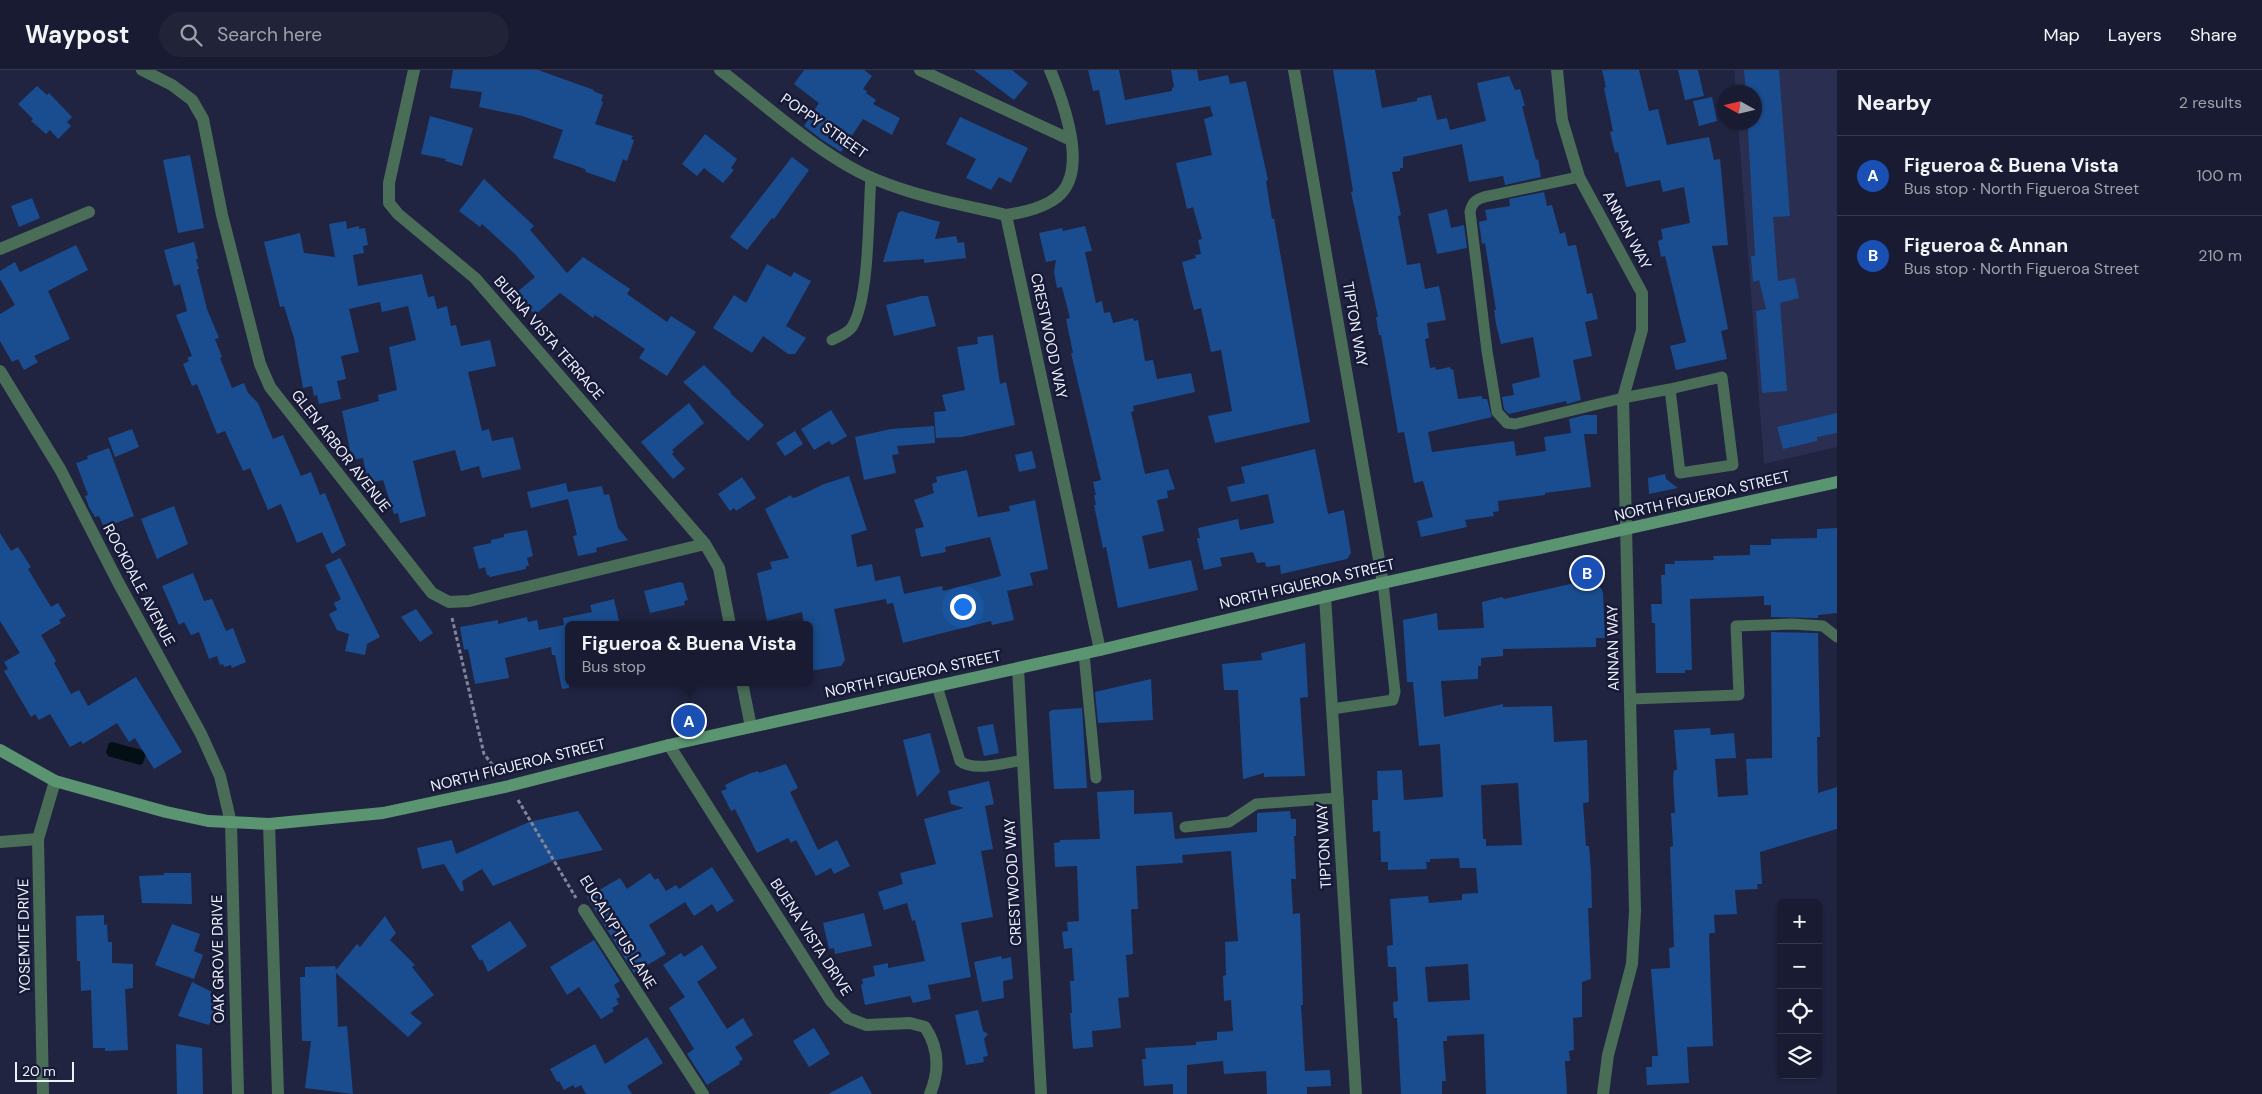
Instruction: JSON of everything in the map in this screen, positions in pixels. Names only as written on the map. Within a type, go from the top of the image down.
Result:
[{"type":"main road","name":"NORTH FIGUEROA STREET","points":[[0,750],[55,781],[166,812],[208,821],[269,824],[383,813],[509,786],[669,745],[1084,654],[1325,596],[1837,482]]},
{"type":"street","name":"GLEN ARBOR AVENUE","points":[[142,70],[172,85],[192,100],[203,119],[224,224],[260,364],[270,387],[432,594],[449,602]]},
{"type":"street","name":"BUENA VISTA TERRACE","points":[[414,70],[389,183],[389,203],[398,214],[475,278],[705,544],[719,568],[729,621]]},
{"type":"street","name":"POPPY STREET","points":[[720,70],[845,164],[872,178],[906,190],[1006,215]]},
{"type":"street","points":[[920,70],[1071,140]]},
{"type":"street","points":[[1006,215],[1029,212],[1037,208],[1052,200],[1068,184],[1073,164],[1071,140],[1065,104],[1050,70]]},
{"type":"street","name":"TIPTON WAY","points":[[1294,70],[1383,583]]},
{"type":"street","name":"ANNAN WAY","points":[[1557,70],[1562,120],[1579,177],[1642,292],[1642,330],[1622,398],[1627,529],[1635,911],[1632,964],[1608,1055],[1603,1094]]},
{"type":"street","points":[[0,249],[89,212]]},
{"type":"street","name":"CRESTWOOD WAY","points":[[1006,215],[1100,650]]},
{"type":"street","name":"ROCKDALE AVENUE","points":[[0,370],[60,469],[118,582],[201,734],[220,776],[231,823]]},
{"type":"street","points":[[449,602],[469,601],[705,544]]},
{"type":"street","name":"TIPTON WAY","points":[[1325,596],[1356,1094]]},
{"type":"street","name":"CRESTWOOD WAY","points":[[1018,668],[1041,1094]]},
{"type":"street","points":[[743,686],[751,727]]},
{"type":"street","name":"BUENA VISTA DRIVE","points":[[669,745],[831,1001],[848,1018],[866,1025],[910,1023],[924,1027],[933,1039],[938,1060],[936,1080],[930,1094]]},
{"type":"street","name":"YOSEMITE DRIVE","points":[[43,1094],[38,839],[55,781]]},
{"type":"street","name":"OAK GROVE DRIVE","points":[[231,823],[238,1094]]},
{"type":"street","points":[[269,824],[278,1094]]},
{"type":"street","points":[[0,842],[38,839]]},
{"type":"street","name":"EUCALYPTUS LANE","points":[[584,910],[703,1094]]},
{"type":"lane","points":[[1579,177],[1484,197],[1475,201],[1471,206],[1470,212],[1482,313],[1497,412],[1507,423],[1515,424],[1622,398],[1722,377],[1733,465],[1680,473],[1670,389]]},
{"type":"lane","points":[[832,340],[848,332],[853,326],[862,291],[872,178]]},
{"type":"lane","points":[[1332,709],[1393,700],[1395,692],[1383,583]]},
{"type":"lane","points":[[1631,699],[1739,695],[1736,626],[1792,624],[1823,626],[1837,637]]},
{"type":"lane","points":[[1084,654],[1096,778]]},
{"type":"lane","points":[[937,686],[960,761],[970,766],[1023,760]]},
{"type":"lane","points":[[1185,827],[1229,822],[1256,804],[1338,798]]},
{"type":"path","name":"EUCALYPTUS LANE","points":[[449,602],[484,754],[509,786],[584,910]]},
{"type":"shaded area","points":[[1734,70],[1837,70],[1837,447],[1764,464],[1739,130],[1762,130],[1762,85],[1735,85]]},
{"type":"shaded area","points":[[112,742],[145,751],[143,763],[140,765],[108,756],[106,752],[109,743]]},
{"type":"building","points":[[453,70],[538,70],[603,95],[601,101],[603,102],[595,124],[633,136],[631,139],[634,140],[627,161],[623,159],[615,182],[553,158],[563,130],[522,116],[479,107],[482,92],[450,88]]},
{"type":"building","points":[[804,70],[864,70],[872,76],[863,89],[876,100],[873,104],[900,118],[892,135],[863,119],[841,152],[821,139],[804,126],[819,103],[794,84]]},
{"type":"building","points":[[974,70],[1012,70],[1028,83],[1014,100]]},
{"type":"building","points":[[1088,70],[1119,70],[1125,100],[1172,91],[1174,87],[1171,70],[1197,70],[1199,81],[1228,75],[1230,84],[1246,81],[1268,180],[1266,181],[1272,219],[1274,218],[1310,422],[1215,443],[1208,416],[1232,411],[1221,350],[1211,352],[1201,308],[1194,310],[1182,262],[1196,258],[1195,255],[1201,254],[1198,240],[1202,239],[1193,207],[1187,209],[1176,163],[1212,155],[1204,119],[1213,116],[1210,106],[1106,125],[1099,90],[1093,91]]},
{"type":"building","points":[[1333,70],[1375,70],[1382,108],[1417,101],[1417,98],[1431,95],[1437,120],[1447,118],[1450,130],[1486,121],[1477,83],[1509,76],[1515,90],[1520,89],[1525,106],[1522,106],[1536,160],[1538,159],[1541,177],[1505,185],[1503,176],[1469,182],[1462,144],[1403,157],[1403,168],[1400,168],[1400,171],[1392,172],[1401,215],[1398,216],[1407,265],[1420,263],[1425,289],[1439,286],[1446,320],[1427,323],[1429,338],[1425,339],[1430,368],[1435,367],[1436,370],[1450,367],[1451,370],[1453,369],[1458,399],[1482,396],[1482,399],[1487,399],[1492,417],[1428,432],[1432,452],[1514,441],[1516,456],[1546,451],[1544,437],[1571,433],[1569,419],[1585,415],[1597,415],[1597,434],[1584,434],[1591,487],[1498,501],[1499,511],[1493,512],[1494,516],[1465,520],[1467,527],[1421,537],[1417,521],[1433,517],[1423,481],[1414,483],[1404,432],[1398,433],[1381,335],[1379,335],[1376,317],[1378,317],[1351,192],[1353,191]]},
{"type":"building","points":[[1602,70],[1639,70],[1649,111],[1658,109],[1667,145],[1709,137],[1714,160],[1720,159],[1728,245],[1712,246],[1728,329],[1721,331],[1727,359],[1676,370],[1670,346],[1686,342],[1665,256],[1661,257],[1658,241],[1663,239],[1661,229],[1690,223],[1684,187],[1663,192],[1660,180],[1626,187],[1618,152],[1615,153],[1610,132],[1613,131]]},
{"type":"building","points":[[1678,70],[1698,70],[1704,96],[1685,100]]},
{"type":"building","points":[[1744,70],[1779,70],[1790,216],[1773,217],[1778,281],[1795,278],[1799,298],[1780,303],[1787,391],[1762,393],[1756,311],[1766,309],[1759,280],[1753,282],[1751,256],[1755,256],[1748,130],[1762,130],[1762,85],[1745,85]]},
{"type":"building","points":[[37,86],[47,95],[49,93],[72,117],[67,122],[71,126],[58,139],[50,130],[46,134],[31,121],[33,119],[18,104]]},
{"type":"building","points":[[1712,97],[1717,121],[1699,126],[1693,101]]},
{"type":"building","points":[[430,116],[473,128],[462,166],[445,161],[446,159],[421,154]]},
{"type":"building","points":[[960,117],[1028,148],[1011,183],[999,177],[991,190],[966,178],[976,159],[946,144]]},
{"type":"building","points":[[705,134],[737,159],[731,168],[734,170],[723,183],[704,168],[697,176],[682,164]]},
{"type":"building","points":[[190,155],[204,228],[178,233],[163,160]]},
{"type":"building","points":[[792,157],[809,170],[774,219],[772,218],[747,250],[730,237]]},
{"type":"building","points":[[484,179],[534,226],[530,230],[567,273],[583,257],[630,289],[627,294],[667,322],[671,316],[696,332],[667,376],[639,358],[645,349],[595,315],[593,318],[560,293],[535,315],[516,293],[535,277],[515,254],[482,224],[480,227],[459,211]]},
{"type":"building","points":[[1544,192],[1547,206],[1552,205],[1560,234],[1565,232],[1568,246],[1576,245],[1587,294],[1592,293],[1598,319],[1585,322],[1592,356],[1573,360],[1581,400],[1567,404],[1566,401],[1509,414],[1504,409],[1502,397],[1514,395],[1512,384],[1540,377],[1533,337],[1501,344],[1496,324],[1494,310],[1496,310],[1485,243],[1482,244],[1479,222],[1487,220],[1485,210],[1510,206],[1509,199]]},
{"type":"building","points":[[32,198],[40,218],[19,227],[11,206]]},
{"type":"building","points":[[1447,209],[1451,228],[1464,225],[1467,248],[1437,254],[1428,214]]},
{"type":"building","points":[[901,211],[940,222],[935,239],[956,236],[958,243],[964,242],[966,258],[924,263],[924,259],[883,262],[898,213]]},
{"type":"building","points":[[346,221],[347,229],[359,226],[359,229],[365,228],[368,245],[363,246],[364,253],[353,255],[358,286],[422,274],[428,297],[434,296],[437,309],[447,306],[451,326],[456,325],[461,346],[490,340],[496,366],[468,372],[482,431],[489,429],[492,441],[513,437],[521,469],[482,478],[479,466],[461,471],[455,450],[413,461],[426,516],[400,523],[398,513],[394,514],[383,480],[371,483],[369,473],[366,474],[363,458],[352,460],[342,411],[379,401],[378,395],[397,390],[389,347],[416,340],[408,306],[382,312],[380,302],[349,309],[359,352],[341,356],[346,379],[337,381],[341,399],[319,404],[317,395],[314,396],[312,386],[303,388],[294,338],[284,306],[280,307],[264,242],[300,233],[304,253],[335,257],[329,224]]},
{"type":"building","points":[[1085,226],[1092,251],[1085,252],[1096,303],[1102,301],[1104,313],[1110,312],[1113,323],[1133,318],[1134,321],[1138,320],[1145,361],[1153,360],[1157,379],[1191,373],[1195,392],[1133,406],[1134,411],[1131,412],[1145,474],[1168,469],[1175,489],[1167,491],[1168,498],[1157,500],[1164,531],[1142,536],[1149,569],[1191,560],[1198,590],[1118,608],[1106,547],[1103,548],[1094,505],[1096,505],[1094,495],[1096,495],[1093,482],[1101,480],[1071,353],[1073,353],[1066,319],[1070,318],[1062,287],[1057,288],[1054,272],[1056,260],[1046,262],[1039,233],[1062,228],[1063,231]]},
{"type":"building","points":[[194,242],[198,259],[196,259],[199,269],[197,269],[207,309],[219,338],[215,339],[222,357],[220,358],[232,388],[244,383],[248,393],[258,403],[273,439],[283,435],[301,476],[311,472],[320,495],[325,493],[346,545],[332,554],[322,532],[297,543],[281,504],[268,510],[250,468],[243,471],[225,431],[217,434],[197,384],[192,386],[183,364],[189,361],[187,358],[192,356],[176,315],[187,311],[180,284],[174,286],[164,250]]},
{"type":"building","points":[[76,245],[88,270],[48,291],[70,339],[34,356],[38,362],[24,370],[18,359],[12,362],[0,341],[0,314],[15,305],[0,279],[0,271],[15,262],[20,272]]},
{"type":"building","points":[[767,264],[791,277],[794,272],[811,281],[786,326],[806,338],[795,354],[788,354],[763,336],[752,353],[713,328],[734,295],[746,303]]},
{"type":"building","points":[[928,296],[936,326],[894,336],[886,305]]},
{"type":"building","points":[[993,335],[1000,384],[1006,382],[1015,425],[962,437],[936,438],[934,412],[946,411],[942,395],[965,390],[957,347],[978,344],[977,337]]},
{"type":"building","points":[[704,365],[764,425],[748,441],[683,382]]},
{"type":"building","points":[[689,403],[704,423],[672,450],[674,452],[672,454],[685,469],[673,479],[641,442]]},
{"type":"building","points":[[831,410],[847,436],[832,445],[829,441],[814,450],[801,429]]},
{"type":"building","points":[[1837,413],[1837,433],[1817,437],[1817,441],[1783,449],[1777,427]]},
{"type":"building","points":[[934,426],[935,443],[897,446],[899,454],[892,455],[896,473],[864,480],[855,437],[891,429]]},
{"type":"building","points":[[132,429],[139,447],[115,457],[108,438]]},
{"type":"building","points":[[795,431],[803,444],[785,456],[776,443]]},
{"type":"building","points":[[109,448],[134,516],[106,527],[99,516],[95,517],[89,507],[85,496],[88,495],[76,463],[88,459],[87,456]]},
{"type":"building","points":[[1315,449],[1328,514],[1344,510],[1351,553],[1347,559],[1281,574],[1280,565],[1266,567],[1265,562],[1257,563],[1253,552],[1220,558],[1222,566],[1204,570],[1197,538],[1200,538],[1198,528],[1238,519],[1240,530],[1274,523],[1268,494],[1231,502],[1227,487],[1245,483],[1241,467]]},
{"type":"building","points":[[1032,451],[1036,468],[1019,472],[1015,455]]},
{"type":"building","points":[[967,470],[978,517],[1010,511],[1009,506],[1035,500],[1048,569],[1030,573],[1033,585],[1007,591],[1014,620],[992,625],[991,621],[903,643],[893,603],[887,604],[886,599],[834,609],[845,660],[841,666],[813,670],[813,621],[803,621],[802,612],[767,621],[757,573],[772,569],[770,562],[789,558],[765,509],[791,495],[792,498],[797,497],[824,484],[849,476],[867,530],[851,535],[857,567],[872,564],[875,581],[900,576],[904,594],[942,586],[943,591],[1001,576],[990,537],[945,547],[946,552],[921,557],[915,529],[924,527],[914,500],[934,493],[932,484],[937,482],[936,477]]},
{"type":"building","points":[[1665,474],[1666,479],[1678,488],[1649,494],[1648,478]]},
{"type":"building","points":[[742,477],[756,498],[736,511],[734,508],[730,511],[718,494]]},
{"type":"building","points":[[566,483],[568,492],[602,486],[604,495],[609,494],[618,528],[628,540],[596,548],[597,552],[578,556],[573,536],[577,535],[568,499],[531,508],[527,492]]},
{"type":"building","points":[[174,506],[188,544],[157,559],[141,519]]},
{"type":"building","points":[[1837,528],[1837,613],[1818,615],[1818,618],[1771,617],[1771,605],[1764,605],[1764,596],[1690,599],[1692,670],[1685,670],[1685,673],[1656,673],[1655,623],[1652,623],[1651,604],[1662,604],[1661,575],[1665,575],[1665,564],[1675,564],[1674,561],[1714,560],[1713,556],[1750,555],[1750,545],[1771,545],[1771,539],[1817,538],[1817,529]]},
{"type":"building","points":[[527,530],[533,556],[527,558],[529,566],[526,566],[526,569],[490,577],[487,575],[485,567],[479,569],[473,547],[491,543],[491,540],[504,537],[504,534]]},
{"type":"building","points":[[0,533],[11,551],[18,547],[31,567],[28,569],[51,607],[58,603],[66,616],[59,620],[61,623],[41,635],[56,661],[54,663],[71,694],[79,690],[88,706],[136,677],[182,752],[154,769],[135,738],[129,742],[117,723],[83,744],[81,741],[70,747],[50,714],[39,720],[35,714],[31,717],[4,671],[8,669],[4,662],[20,653],[0,621]]},
{"type":"building","points":[[340,558],[380,637],[367,644],[365,655],[345,651],[349,634],[337,630],[329,614],[337,610],[334,603],[341,599],[325,565]]},
{"type":"building","points":[[193,573],[204,601],[212,599],[226,631],[233,628],[246,662],[232,668],[231,665],[224,667],[223,664],[220,665],[217,656],[209,659],[199,632],[191,635],[184,622],[179,625],[162,586]]},
{"type":"building","points":[[1588,580],[1601,588],[1603,593],[1605,638],[1596,638],[1596,647],[1503,649],[1503,656],[1481,658],[1481,666],[1478,666],[1478,679],[1441,681],[1444,717],[1503,704],[1503,707],[1552,706],[1554,742],[1587,740],[1589,802],[1583,803],[1586,846],[1589,846],[1591,872],[1592,908],[1588,908],[1591,979],[1582,982],[1582,1017],[1573,1018],[1574,1050],[1569,1051],[1570,1061],[1565,1061],[1567,1094],[1486,1094],[1484,1034],[1447,1036],[1447,1041],[1443,1041],[1446,1081],[1442,1081],[1442,1094],[1401,1094],[1397,1018],[1394,1018],[1393,1002],[1398,1001],[1396,967],[1388,967],[1387,946],[1393,945],[1390,899],[1428,896],[1429,903],[1462,900],[1462,894],[1478,893],[1476,868],[1460,868],[1459,858],[1430,859],[1430,862],[1426,862],[1427,869],[1388,870],[1388,862],[1381,862],[1380,831],[1373,832],[1372,800],[1378,800],[1377,771],[1402,770],[1404,800],[1443,797],[1440,744],[1419,746],[1413,682],[1407,682],[1403,620],[1437,613],[1438,630],[1484,628],[1482,602],[1502,597],[1504,599]],"holes":[[[1518,783],[1522,845],[1486,846],[1486,839],[1483,839],[1481,785]],[[1468,964],[1470,1000],[1428,1002],[1425,967]]]},
{"type":"building","points":[[680,582],[683,583],[688,600],[684,601],[685,605],[650,613],[644,591]]},
{"type":"building","points":[[614,599],[619,621],[565,621],[565,686],[569,686],[569,688],[562,689],[555,655],[552,655],[551,647],[505,658],[509,678],[475,684],[468,649],[464,650],[460,627],[498,620],[498,624],[527,617],[528,622],[537,620],[539,630],[564,625],[563,618],[592,612],[590,605]]},
{"type":"building","points":[[416,609],[433,633],[420,642],[401,617]]},
{"type":"building","points":[[1771,632],[1818,633],[1820,737],[1817,737],[1818,793],[1837,787],[1837,829],[1760,852],[1762,884],[1757,884],[1758,889],[1735,890],[1737,914],[1714,915],[1715,933],[1710,933],[1709,936],[1713,1046],[1687,1047],[1689,1083],[1647,1085],[1646,1067],[1652,1067],[1652,1056],[1658,1056],[1651,969],[1670,968],[1669,948],[1674,947],[1670,847],[1673,846],[1671,813],[1675,813],[1673,778],[1674,770],[1677,770],[1674,730],[1710,728],[1711,735],[1734,733],[1736,758],[1715,759],[1718,797],[1748,795],[1746,759],[1772,758]]},
{"type":"building","points":[[1305,643],[1308,697],[1300,698],[1305,776],[1264,777],[1264,773],[1243,779],[1238,690],[1224,690],[1222,664],[1262,660],[1261,653]]},
{"type":"building","points":[[1151,679],[1153,720],[1098,723],[1095,692]]},
{"type":"building","points":[[1082,708],[1087,788],[1054,789],[1049,712],[1052,710]]},
{"type":"building","points":[[993,724],[999,753],[984,756],[977,727]]},
{"type":"building","points":[[930,733],[940,772],[917,797],[903,740]]},
{"type":"building","points":[[786,764],[798,788],[790,792],[818,850],[837,840],[850,866],[834,874],[831,868],[816,876],[796,840],[791,843],[788,838],[757,853],[735,809],[731,811],[721,791],[727,789],[725,785],[749,774],[758,771],[759,773]]},
{"type":"building","points":[[989,781],[994,804],[985,806],[993,849],[981,851],[993,917],[961,923],[971,977],[928,985],[931,999],[913,1003],[910,996],[865,1005],[861,985],[863,984],[862,979],[875,976],[873,966],[888,963],[888,968],[925,961],[915,920],[912,921],[907,903],[884,910],[878,892],[903,884],[900,873],[936,864],[924,819],[964,808],[951,804],[948,791]]},
{"type":"building","points":[[1134,790],[1134,814],[1172,812],[1175,839],[1257,832],[1257,813],[1290,811],[1291,819],[1296,819],[1296,836],[1294,836],[1296,879],[1291,879],[1293,914],[1300,913],[1303,1005],[1301,1005],[1305,1071],[1330,1070],[1331,1086],[1307,1087],[1307,1094],[1267,1094],[1266,1071],[1224,1074],[1223,1061],[1187,1065],[1187,1094],[1173,1094],[1173,1084],[1144,1086],[1142,1059],[1146,1059],[1145,1048],[1196,1045],[1196,1042],[1217,1040],[1217,1032],[1233,1031],[1231,1000],[1224,1001],[1223,976],[1226,975],[1225,942],[1238,941],[1231,851],[1182,855],[1183,863],[1136,866],[1138,909],[1131,909],[1133,954],[1126,955],[1129,997],[1118,998],[1121,1028],[1092,1031],[1093,1047],[1073,1049],[1070,1013],[1072,1013],[1070,981],[1074,981],[1072,948],[1064,949],[1062,932],[1068,931],[1067,922],[1079,921],[1077,866],[1055,867],[1054,843],[1060,842],[1060,840],[1100,839],[1097,792]]},
{"type":"building","points":[[578,811],[603,850],[553,861],[493,886],[482,869],[462,881],[464,890],[461,892],[444,864],[422,869],[417,848],[452,840],[456,854],[529,822]]},
{"type":"building","points":[[712,867],[734,901],[717,912],[712,904],[694,916],[685,902],[649,925],[666,954],[634,973],[587,897],[620,878],[627,889],[650,873],[655,880],[658,878],[666,891],[676,885],[679,889]]},
{"type":"building","points":[[164,873],[191,873],[192,904],[142,903],[139,876],[164,875]]},
{"type":"building","points":[[864,913],[872,946],[835,954],[834,948],[829,949],[823,923]]},
{"type":"building","points":[[104,915],[104,925],[107,924],[108,942],[112,942],[112,963],[133,964],[133,988],[125,989],[128,1050],[105,1051],[105,1048],[93,1048],[91,990],[81,991],[80,961],[77,961],[76,916]]},
{"type":"building","points":[[385,916],[396,933],[390,940],[415,965],[412,967],[434,995],[410,1013],[422,1023],[408,1037],[336,973],[338,1027],[347,1026],[353,1094],[305,1088],[311,1041],[302,1041],[300,977],[305,977],[305,967],[335,966],[336,970],[357,944],[360,947]]},
{"type":"building","points":[[510,921],[527,946],[488,972],[482,959],[480,961],[471,946]]},
{"type":"building","points":[[172,924],[200,934],[194,951],[203,955],[194,979],[155,965]]},
{"type":"building","points":[[594,940],[620,981],[614,985],[620,997],[616,999],[619,1004],[612,1008],[614,1011],[601,1019],[579,987],[567,995],[550,967]]},
{"type":"building","points":[[702,945],[717,968],[697,982],[727,1029],[743,1018],[753,1035],[735,1047],[743,1059],[739,1062],[740,1064],[707,1085],[687,1054],[694,1049],[669,1008],[685,997],[663,965],[681,953],[684,957]]},
{"type":"building","points":[[1001,956],[1002,959],[1011,957],[1013,979],[1003,981],[1004,998],[982,1002],[974,962]]},
{"type":"building","points":[[192,982],[214,993],[214,1013],[209,1025],[178,1016]]},
{"type":"building","points":[[978,1010],[983,1031],[988,1034],[984,1039],[988,1056],[983,1057],[984,1062],[966,1065],[955,1015]]},
{"type":"building","points":[[814,1028],[830,1054],[809,1067],[793,1041]]},
{"type":"building","points":[[647,1037],[663,1063],[627,1086],[632,1094],[586,1094],[581,1085],[575,1088],[573,1085],[564,1090],[550,1069],[595,1044],[605,1064]]},
{"type":"building","points":[[176,1044],[202,1048],[203,1094],[177,1094]]},
{"type":"building","points":[[862,1076],[872,1094],[828,1094]]},
{"type":"place","name":"Figueroa & Annan","points":[[1587,573]]},
{"type":"place","name":"Figueroa & Buena Vista","points":[[689,721]]}]
